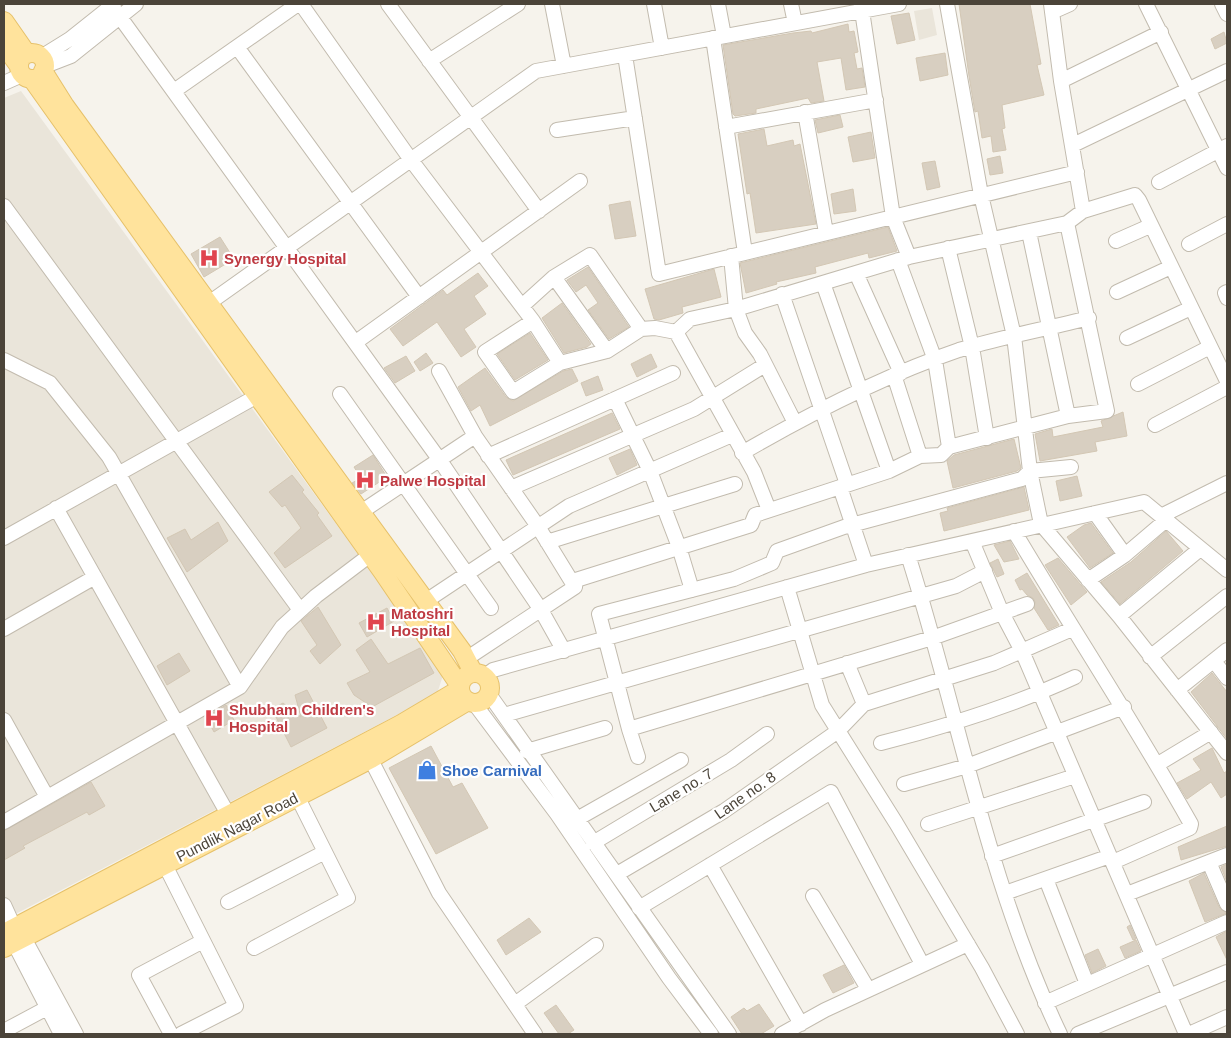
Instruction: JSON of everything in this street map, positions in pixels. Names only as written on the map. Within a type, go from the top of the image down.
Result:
[{"type":"main road","points":[[4,21],[33,67],[264,392],[362,512],[475,669],[489,681],[470,694],[370,555],[264,392],[209,303],[66,106],[33,67],[4,45]]},
{"type":"main road","name":"Pundlik Nagar Road","points":[[12,938],[367,751],[470,694],[462,679],[475,669]]},
{"type":"main road","name":"Pundlik Nagar Road","points":[[12,938],[164,865],[232,822],[297,796],[367,751]]},
{"type":"street","points":[[4,83],[33,67],[115,9],[136,4]]},
{"type":"street","points":[[174,91],[299,4],[411,160],[533,321],[560,363]]},
{"type":"street","points":[[429,61],[518,4]]},
{"type":"street","points":[[552,4],[564,66]]},
{"type":"street","points":[[654,4],[662,48]]},
{"type":"street","points":[[718,4],[718,37],[726,127],[745,253]]},
{"type":"street","points":[[791,4],[795,23]]},
{"type":"street","points":[[209,303],[536,72],[795,23],[862,7],[899,4]]},
{"type":"street","points":[[947,4],[981,195],[1014,336],[1030,470],[1041,524],[1119,616],[1227,753]]},
{"type":"street","points":[[1070,4],[1051,8],[1082,211]]},
{"type":"street","points":[[1146,4],[1188,90],[1223,148],[1227,168]]},
{"type":"street","points":[[1222,4],[1227,14]]},
{"type":"street","points":[[395,6],[429,61],[539,211]]},
{"type":"street","points":[[862,7],[893,217],[903,258],[935,360],[949,447]]},
{"type":"street","points":[[115,9],[439,460],[541,610],[564,651]]},
{"type":"street","points":[[1061,81],[1161,32]]},
{"type":"street","points":[[237,47],[419,297]]},
{"type":"street","points":[[625,55],[660,274],[1077,172]]},
{"type":"street","points":[[1072,145],[1227,71]]},
{"type":"street","points":[[726,127],[876,100]]},
{"type":"street","points":[[805,112],[826,233]]},
{"type":"street","points":[[557,130],[635,118]]},
{"type":"street","points":[[1159,182],[1223,148]]},
{"type":"street","points":[[356,342],[580,181]]},
{"type":"street","points":[[676,332],[690,319],[736,308],[903,258],[1067,223],[1082,211],[1135,195],[1227,381]]},
{"type":"street","points":[[4,206],[300,610]]},
{"type":"street","points":[[475,669],[541,610],[575,587],[576,580],[751,525],[755,515],[889,471],[920,456],[941,455],[949,447],[1025,429],[1068,416],[1107,411],[1089,318],[1067,223]]},
{"type":"street","points":[[1188,244],[1227,224]]},
{"type":"street","points":[[1116,241],[1150,226]]},
{"type":"street","points":[[1029,232],[1051,328],[1068,416]]},
{"type":"street","points":[[948,248],[972,347],[987,438]]},
{"type":"street","points":[[522,306],[554,277],[590,255],[641,329]]},
{"type":"street","points":[[731,256],[736,308],[746,333],[765,365],[794,423]]},
{"type":"street","points":[[1117,292],[1171,266]]},
{"type":"street","points":[[856,273],[897,374],[920,456]]},
{"type":"street","points":[[554,277],[607,350]]},
{"type":"street","points":[[823,283],[889,471]]},
{"type":"street","points":[[1227,292],[1225,294],[1227,298]]},
{"type":"street","points":[[782,294],[821,408],[866,565]]},
{"type":"street","points":[[1127,338],[1191,308]]},
{"type":"street","points":[[742,453],[821,408],[897,374],[972,347],[1089,318]]},
{"type":"street","points":[[533,321],[485,352],[513,392],[560,363],[607,350],[641,329],[655,328],[676,332]]},
{"type":"street","points":[[676,332],[754,472],[769,510]]},
{"type":"street","points":[[1138,384],[1210,347]]},
{"type":"street","points":[[4,360],[50,383],[109,457],[240,687]]},
{"type":"street","points":[[511,488],[694,408],[765,365]]},
{"type":"street","points":[[439,371],[475,436],[537,526],[575,587]]},
{"type":"street","points":[[488,456],[673,373]]},
{"type":"street","points":[[1155,425],[1227,387]]},
{"type":"street","points":[[4,538],[264,392]]},
{"type":"street","points":[[340,394],[491,608]]},
{"type":"street","points":[[615,399],[650,471],[679,547],[692,590]]},
{"type":"street","points":[[426,601],[569,506],[732,435]]},
{"type":"street","points":[[362,512],[475,436]]},
{"type":"street","points":[[638,757],[599,614],[754,572],[772,563],[777,551],[853,525],[1022,479],[1030,470],[1071,467]]},
{"type":"street","points":[[1088,580],[1125,555],[1163,518],[1227,483]]},
{"type":"street","points":[[547,542],[735,484]]},
{"type":"street","points":[[475,669],[493,670],[606,640],[866,565],[1144,502],[1200,549],[1226,567]]},
{"type":"street","points":[[56,508],[178,722],[232,822]]},
{"type":"street","points":[[1095,513],[1125,555]]},
{"type":"street","points":[[1005,893],[1111,859],[1191,826],[1158,764],[1124,707],[1072,629],[1014,532]]},
{"type":"street","points":[[972,541],[1002,613],[1022,651],[1187,1034],[1227,1017]]},
{"type":"street","points":[[4,822],[240,687],[282,627],[300,610],[385,544]]},
{"type":"street","points":[[1119,616],[1200,549]]},
{"type":"street","points":[[908,556],[921,596],[992,856],[1045,1003],[1060,1034]]},
{"type":"street","points":[[504,715],[956,586],[984,571]]},
{"type":"street","points":[[4,629],[95,577]]},
{"type":"street","points":[[787,587],[822,705],[968,944],[1017,1034]]},
{"type":"street","points":[[1150,657],[1227,596]]},
{"type":"street","points":[[629,729],[932,638],[1027,604]]},
{"type":"street","points":[[848,663],[864,704],[994,663],[1072,629]]},
{"type":"street","points":[[1177,690],[1227,650]]},
{"type":"street","points":[[1214,661],[1227,678]]},
{"type":"street","points":[[881,743],[955,724],[1040,693],[1075,677]]},
{"type":"street","points":[[470,694],[504,715],[557,803],[669,978],[711,1034]]},
{"type":"street","points":[[470,694],[557,803],[577,819],[729,1034]]},
{"type":"street","name":"Lane no. 8","points":[[617,874],[724,811],[838,730],[864,704]]},
{"type":"street","points":[[904,784],[967,766],[1057,734],[1124,707]]},
{"type":"street","points":[[4,720],[47,797]]},
{"type":"street","points":[[527,751],[605,728]]},
{"type":"street","points":[[1158,764],[1211,732]]},
{"type":"street","name":"Lane no. 7","points":[[594,843],[731,760],[767,734]]},
{"type":"street","points":[[367,751],[439,893],[535,1034]]},
{"type":"street","points":[[577,819],[681,760]]},
{"type":"street","points":[[928,824],[1075,776]]},
{"type":"street","points":[[639,908],[832,792],[922,964]]},
{"type":"street","points":[[254,948],[348,898],[297,796]]},
{"type":"street","points":[[992,856],[1144,802]]},
{"type":"street","points":[[228,902],[325,852]]},
{"type":"street","points":[[1126,894],[1227,855]]},
{"type":"street","points":[[1209,862],[1227,904]]},
{"type":"street","points":[[164,865],[236,1006],[198,1030],[181,1034]]},
{"type":"street","points":[[710,865],[801,1024]]},
{"type":"street","points":[[1046,879],[1087,984]]},
{"type":"street","points":[[813,896],[868,989]]},
{"type":"street","points":[[4,905],[12,938],[61,1034]]},
{"type":"street","points":[[1045,1003],[1227,922]]},
{"type":"street","points":[[12,938],[76,1034]]},
{"type":"street","points":[[171,1034],[139,975],[203,941]]},
{"type":"street","points":[[782,1034],[868,989],[968,944]]},
{"type":"street","points":[[515,1004],[596,945]]},
{"type":"street","points":[[1078,1034],[1227,972]]},
{"type":"street","points":[[4,1031],[48,1008]]},
{"type":"shaded area","points":[[932,8],[937,35],[919,40],[914,11]]},
{"type":"shaded area","points":[[21,91],[444,672],[437,694],[4,920],[4,98]]},
{"type":"building","points":[[959,4],[1030,4],[1041,64],[1037,65],[1044,95],[1002,105],[1005,128],[1002,129],[1006,150],[993,152],[991,136],[982,138],[978,111],[975,112]]},
{"type":"building","points":[[909,13],[915,40],[897,44],[891,16]]},
{"type":"building","points":[[848,24],[849,32],[854,31],[858,52],[854,53],[857,69],[862,68],[865,87],[846,90],[841,58],[817,62],[824,101],[811,103],[808,98],[756,109],[756,113],[735,116],[733,114],[723,45],[793,33],[811,31],[812,33]]},
{"type":"building","points":[[1224,32],[1227,43],[1215,49],[1211,39]]},
{"type":"building","points":[[945,53],[948,75],[920,81],[916,58]]},
{"type":"building","points":[[840,115],[843,127],[818,133],[815,120]]},
{"type":"building","points":[[764,129],[767,146],[793,140],[794,146],[800,144],[816,224],[756,233],[750,193],[747,194],[738,134]]},
{"type":"building","points":[[871,132],[875,158],[853,162],[848,137]]},
{"type":"building","points":[[1000,156],[1003,173],[990,175],[987,159]]},
{"type":"building","points":[[935,161],[940,187],[927,190],[922,163]]},
{"type":"building","points":[[853,189],[856,211],[834,214],[831,194]]},
{"type":"building","points":[[630,201],[636,236],[615,239],[609,205]]},
{"type":"building","points":[[888,227],[897,251],[869,258],[868,253],[815,267],[816,273],[776,282],[777,284],[746,293],[740,263]]},
{"type":"building","points":[[220,237],[234,259],[204,277],[191,254]]},
{"type":"building","points":[[588,267],[629,327],[609,339],[588,310],[598,303],[586,285],[576,292],[567,280]]},
{"type":"building","points":[[714,269],[721,297],[682,307],[683,313],[659,320],[654,319],[645,289]]},
{"type":"building","points":[[478,273],[488,286],[474,296],[486,314],[464,329],[476,347],[461,357],[437,322],[403,346],[390,329],[443,290],[447,295]]},
{"type":"building","points":[[562,303],[591,344],[587,347],[564,353],[542,318]]},
{"type":"building","points":[[530,333],[548,360],[515,380],[497,354]]},
{"type":"building","points":[[426,353],[433,363],[420,371],[414,362]]},
{"type":"building","points":[[651,354],[657,367],[637,377],[631,364]]},
{"type":"building","points":[[406,356],[415,371],[395,383],[384,368]]},
{"type":"building","points":[[485,368],[506,397],[513,401],[563,371],[572,369],[578,381],[490,426],[480,405],[471,411],[458,387]]},
{"type":"building","points":[[598,376],[603,390],[586,396],[581,383]]},
{"type":"building","points":[[1123,412],[1127,436],[1095,442],[1097,451],[1040,461],[1035,434],[1052,429],[1053,437],[1103,427],[1101,421]]},
{"type":"building","points":[[612,413],[620,429],[513,475],[506,460]]},
{"type":"building","points":[[1014,439],[1021,468],[1017,471],[953,488],[947,461],[954,455]]},
{"type":"building","points":[[630,449],[637,465],[617,475],[609,458]]},
{"type":"building","points":[[373,455],[387,477],[361,494],[352,483],[361,478],[354,467]]},
{"type":"building","points":[[292,475],[304,490],[302,492],[319,513],[317,515],[332,536],[285,568],[274,553],[301,528],[285,505],[282,507],[269,492]]},
{"type":"building","points":[[1077,476],[1082,496],[1060,501],[1056,481]]},
{"type":"building","points":[[1024,487],[1029,510],[944,531],[940,513],[948,511],[947,508]]},
{"type":"building","points":[[218,522],[228,541],[187,572],[167,538],[185,529],[191,540]]},
{"type":"building","points":[[1091,523],[1113,553],[1090,568],[1067,537],[1084,525]]},
{"type":"building","points":[[1166,531],[1183,551],[1120,604],[1101,582],[1131,562]]},
{"type":"building","points":[[1010,541],[1019,559],[1004,562],[994,545]]},
{"type":"building","points":[[1058,558],[1087,592],[1071,605],[1045,565]]},
{"type":"building","points":[[998,559],[1004,574],[997,577],[990,563]]},
{"type":"building","points":[[1027,573],[1059,625],[1048,630],[1034,608],[1035,602],[1033,598],[1022,589],[1020,590],[1015,580]]},
{"type":"building","points":[[318,607],[341,645],[320,664],[310,651],[317,645],[301,621]]},
{"type":"building","points":[[387,608],[394,621],[367,637],[359,623]]},
{"type":"building","points":[[371,639],[388,664],[420,648],[434,673],[372,707],[354,695],[347,683],[370,672],[356,650]]},
{"type":"building","points":[[179,653],[190,671],[167,685],[157,666]]},
{"type":"building","points":[[1212,673],[1227,692],[1227,739],[1191,692]]},
{"type":"building","points":[[307,690],[327,728],[291,747],[272,709],[283,703],[301,717],[295,695]]},
{"type":"building","points":[[226,705],[234,720],[214,732],[206,717]]},
{"type":"building","points":[[431,746],[453,787],[462,783],[488,828],[436,854],[389,768]]},
{"type":"building","points":[[1212,748],[1224,773],[1227,771],[1227,794],[1221,798],[1211,782],[1187,799],[1177,783],[1201,770],[1193,759]]},
{"type":"building","points":[[91,782],[105,806],[89,815],[87,812],[23,846],[25,848],[4,860],[4,831]]},
{"type":"building","points":[[1227,826],[1227,846],[1181,860],[1178,847]]},
{"type":"building","points":[[1227,864],[1227,882],[1221,867]]},
{"type":"building","points":[[1204,873],[1219,907],[1227,913],[1205,922],[1189,881]]},
{"type":"building","points":[[529,918],[541,932],[506,955],[497,940]]},
{"type":"building","points":[[1130,925],[1136,939],[1133,940],[1127,927]]},
{"type":"building","points":[[1227,931],[1227,960],[1216,937]]},
{"type":"building","points":[[1136,940],[1141,951],[1125,958],[1120,947]]},
{"type":"building","points":[[1098,949],[1106,966],[1092,973],[1085,955]]},
{"type":"building","points":[[844,965],[854,983],[833,993],[823,975]]},
{"type":"building","points":[[759,1004],[774,1026],[761,1034],[742,1034],[731,1017],[744,1008],[747,1011]]},
{"type":"building","points":[[556,1005],[574,1030],[568,1034],[559,1034],[544,1013]]},
{"type":"place","name":"Synergy Hospital","points":[[209,258]]},
{"type":"place","name":"Palwe Hospital","points":[[365,480]]},
{"type":"place","name":"Matoshri Hospital","points":[[376,622]]},
{"type":"place","name":"Shubham Children's Hospital","points":[[214,718]]},
{"type":"place","name":"Shoe Carnival","points":[[427,770]]}]
